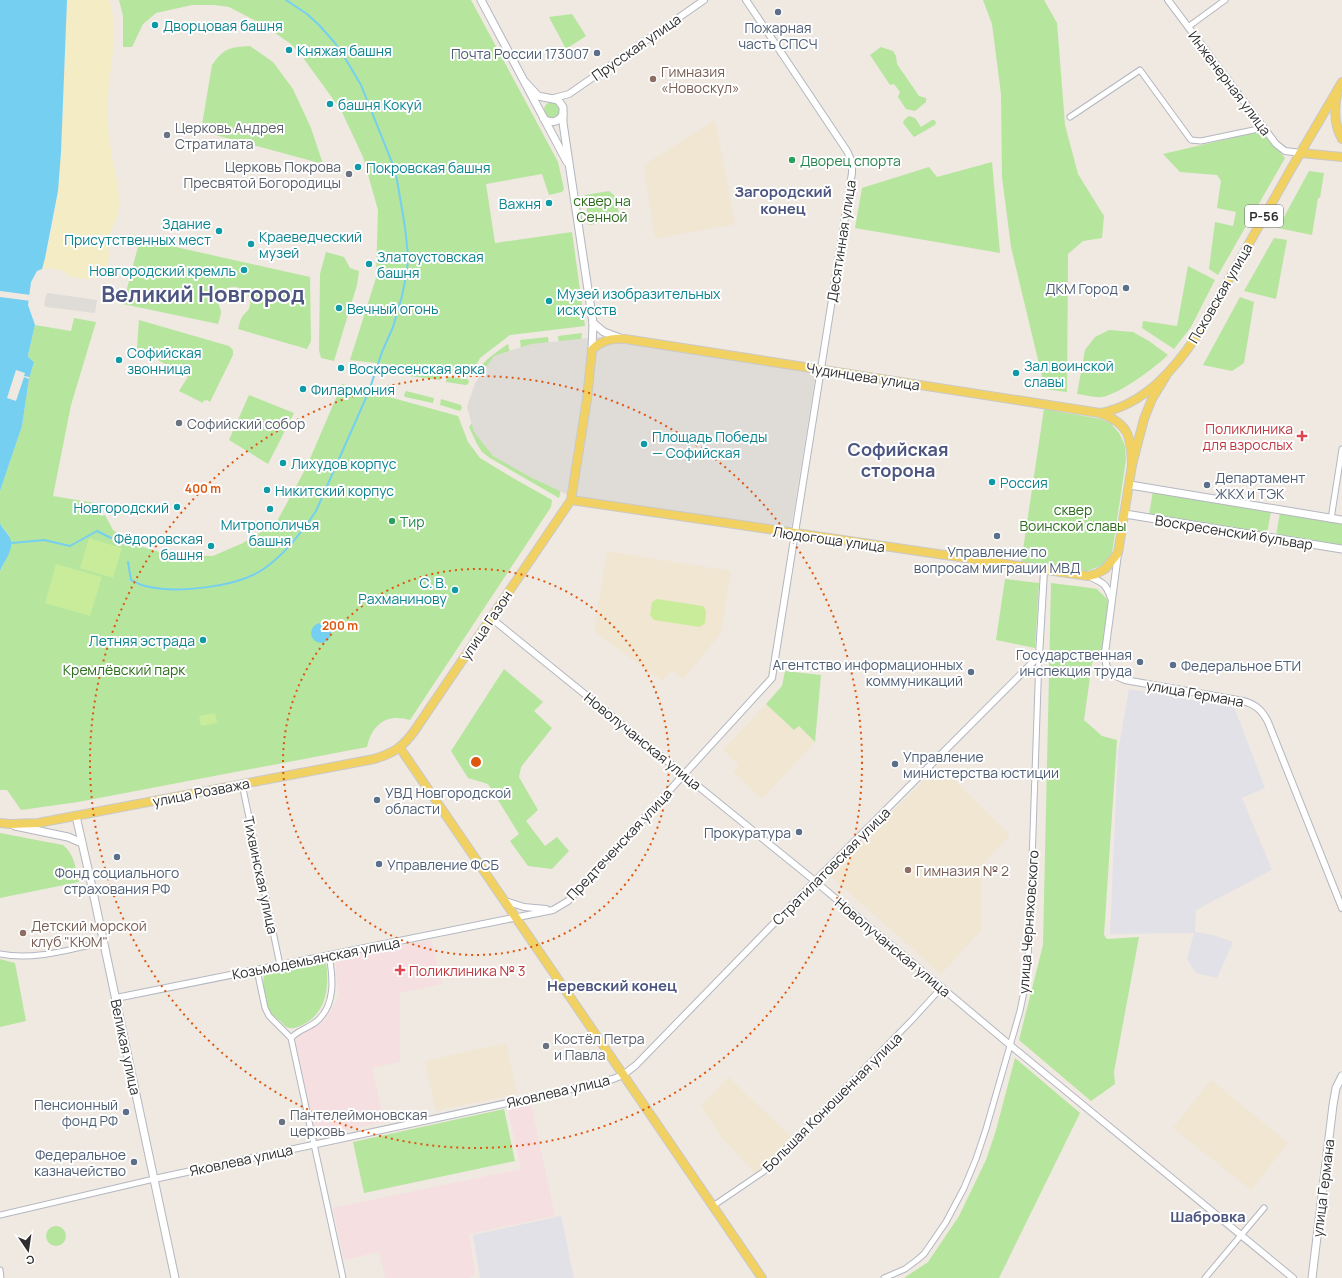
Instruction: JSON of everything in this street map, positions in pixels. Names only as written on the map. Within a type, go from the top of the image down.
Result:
[{"type":"main road","points":[[481,0],[567,163],[570,172]]},
{"type":"main road","points":[[525,82],[538,96],[558,100],[564,110],[563,123],[593,323],[587,399],[571,500]]},
{"type":"main road","points":[[1341,84],[1336,97],[1335,118],[1342,139]]},
{"type":"main road","name":"Псковская улица","points":[[1166,376],[1198,334],[1341,84]]},
{"type":"main road","points":[[541,115],[542,104],[551,98]]},
{"type":"main road","points":[[541,115],[546,120],[555,122],[559,120],[564,110]]},
{"type":"main road","points":[[1301,152],[1342,157]]},
{"type":"main road","name":"Чудинцева улица","points":[[593,323],[604,332],[625,339]]},
{"type":"main road","name":"Чудинцева улица","points":[[592,350],[596,345],[603,342],[614,339],[625,339],[1100,413],[1116,420],[1127,433],[1131,448],[1132,465]]},
{"type":"main road","points":[[1088,576],[1105,569],[1118,553],[1132,465],[1144,419],[1152,399],[1166,376]]},
{"type":"main road","name":"Чудинцева улица","points":[[1100,413],[1115,410],[1127,404],[1166,376]]},
{"type":"main road","name":"Воскресенский бульвар","points":[[1130,485],[1342,520]]},
{"type":"main road","name":"Людогоща улица","points":[[571,500],[1044,571],[1088,576]]},
{"type":"main road","name":"улица Газон","points":[[400,748],[410,738],[571,500]]},
{"type":"main road","name":"Воскресенский бульвар","points":[[1125,514],[1342,549]]},
{"type":"main road","points":[[400,748],[762,1278]]},
{"type":"main road","name":"улица Розважа","points":[[0,823],[38,823],[76,816],[374,759],[388,755],[400,748]]},
{"type":"main road","name":"Великая улица","points":[[76,816],[175,1278]]},
{"type":"main road","points":[[10,824],[68,837],[82,843]]},
{"type":"main road","name":"улица Германа","points":[[1312,1278],[1333,1105],[1336,1088],[1342,1076]]},
{"type":"street","name":"Прусская улица","points":[[551,98],[569,94],[704,0]]},
{"type":"street","name":"Десятинная улица","points":[[746,0],[847,150],[852,162],[852,173],[820,369]]},
{"type":"street","name":"Инженерная улица","points":[[1168,0],[1282,150],[1288,152],[1301,152]]},
{"type":"street","points":[[1188,27],[1225,0]]},
{"type":"street","points":[[1070,118],[1140,70],[1191,140],[1201,141],[1264,128]]},
{"type":"street","points":[[564,110],[566,97],[569,94]]},
{"type":"street","name":"Предтеченская улица","points":[[516,918],[553,910],[568,901],[772,678],[820,369]]},
{"type":"street","points":[[1331,519],[1342,450]]},
{"type":"street","name":"улица Германа","points":[[1118,553],[1105,653],[1106,667],[1113,675],[1132,682],[1243,701],[1252,704],[1262,711],[1268,722],[1342,908]]},
{"type":"street","name":"улица Черняховского","points":[[884,1278],[905,1269],[920,1257],[929,1247],[956,1205],[976,1159],[1020,1011],[1027,977],[1033,853],[1039,656],[1044,571]]},
{"type":"street","name":"Людогоща улица","points":[[1088,576],[1104,584],[1108,588],[1111,599]]},
{"type":"street","name":"Новолучанская улица","points":[[491,618],[815,881],[1010,1045],[1294,1278]]},
{"type":"street","name":"Стратилатовская улица","points":[[623,1075],[636,1065],[815,881],[1039,656]]},
{"type":"street","name":"Тихвинская улица","points":[[242,784],[280,965]]},
{"type":"street","points":[[505,901],[524,907],[553,910]]},
{"type":"street","name":"Козьмодемьянская улица","points":[[116,998],[516,918]]},
{"type":"street","points":[[0,954],[16,957],[35,956],[104,942]]},
{"type":"street","points":[[291,1038],[296,1033],[316,1022],[328,1006],[332,986],[330,955]]},
{"type":"street","points":[[257,970],[265,1008],[269,1016],[291,1038],[343,1278]]},
{"type":"street","name":"Большая Конюшенная улица","points":[[713,1206],[763,1172],[919,1014],[942,987]]},
{"type":"street","name":"Яковлева улица","points":[[0,1215],[154,1179],[554,1093],[613,1079],[623,1075]]},
{"type":"street","points":[[1205,1278],[1264,1208]]},
{"type":"street","points":[[0,1270],[1,1278]]},
{"type":"shaded area","points":[[715,120],[735,224],[655,239],[644,165]]},
{"type":"shaded area","points":[[48,293],[97,300],[95,313],[46,307],[44,305],[46,295]]},
{"type":"shaded area","name":"Площадь Победы — Софийская","points":[[598,337],[816,373],[791,529],[575,498],[532,478],[493,456],[474,432],[467,407],[475,383],[494,356],[531,344]]},
{"type":"shaded area","points":[[607,551],[731,571],[721,633],[683,679],[672,670],[662,681],[594,631]]},
{"type":"shaded area","points":[[1129,689],[1234,707],[1265,788],[1242,798],[1272,870],[1196,910],[1195,932],[1213,935],[1233,942],[1217,978],[1196,973],[1187,959],[1194,933],[1110,934],[1118,752]]},
{"type":"shaded area","points":[[766,704],[794,730],[798,726],[815,742],[762,799],[733,772],[739,765],[723,750]]},
{"type":"shaded area","name":"Гимназия № 2","points":[[939,765],[1010,835],[982,865],[982,929],[941,974],[829,875]]},
{"type":"shaded area","points":[[431,940],[442,984],[400,993],[400,1062],[372,1068],[384,1122],[316,1136],[294,1039],[326,1019],[339,996],[335,959]]},
{"type":"shaded area","points":[[506,1043],[517,1094],[436,1111],[425,1061]]},
{"type":"shaded area","points":[[729,1077],[792,1138],[756,1174],[721,1137],[701,1105]]},
{"type":"shaded area","points":[[1211,1080],[1288,1143],[1251,1190],[1173,1128]]},
{"type":"shaded area","points":[[531,1104],[555,1216],[469,1234],[475,1273],[470,1278],[385,1278],[379,1252],[344,1260],[333,1208],[521,1169],[508,1109]]},
{"type":"shaded area","points":[[561,1216],[574,1278],[480,1278],[473,1235]]},
{"type":"green space","points":[[119,0],[471,0],[558,162],[564,189],[562,192],[549,195],[542,174],[486,184],[495,243],[572,232],[585,326],[510,335],[480,358],[472,374],[350,360],[376,278],[378,210],[363,157],[341,110],[301,55],[291,44],[262,24],[229,7],[192,5],[156,13],[143,24],[132,47],[123,47],[123,16]]},
{"type":"green space","points":[[983,0],[1044,0],[1057,23],[1065,125],[1078,174],[1104,216],[1102,238],[1083,241],[1068,254],[1067,392],[1045,389],[1011,247],[1002,177],[1001,94],[992,24]]},
{"type":"green space","points":[[572,14],[586,36],[566,49],[549,17]]},
{"type":"green space","points":[[250,46],[273,62],[293,89],[311,128],[323,164],[201,131],[212,65],[220,55],[232,48]]},
{"type":"green space","points":[[881,47],[893,51],[896,56],[897,64],[919,96],[926,98],[926,102],[915,111],[906,109],[898,97],[900,92],[894,84],[890,85],[870,55]]},
{"type":"green space","points":[[552,102],[558,104],[560,110],[558,116],[552,118],[546,116],[544,110],[546,104]]},
{"type":"green space","points":[[909,116],[915,118],[921,127],[932,120],[936,122],[935,125],[914,137],[903,123]]},
{"type":"green space","points":[[1262,131],[1285,158],[1218,275],[1209,269],[1215,222],[1233,226],[1236,212],[1217,208],[1221,181],[1217,175],[1180,172],[1163,154]]},
{"type":"green space","points":[[992,162],[1000,253],[855,228],[862,188],[929,167],[937,177]]},
{"type":"green space","points":[[1309,171],[1324,173],[1312,235],[1278,228]]},
{"type":"green space","name":"сквер на Сенной","points":[[609,191],[616,197],[619,214],[613,221],[589,225],[585,195]]},
{"type":"green space","points":[[1274,238],[1287,240],[1276,299],[1244,291]]},
{"type":"green space","points":[[140,239],[310,277],[311,341],[307,349],[238,329],[241,318],[250,307],[250,302],[249,296],[246,292],[236,287],[226,289],[222,292],[218,299],[221,312],[218,324],[123,304]]},
{"type":"green space","points":[[326,252],[344,257],[350,268],[359,271],[357,285],[334,361],[321,358],[319,350],[320,274]]},
{"type":"green space","points":[[1188,266],[1215,280],[1191,327],[1174,349],[1142,328],[1143,321],[1177,326]]},
{"type":"green space","points":[[1240,297],[1254,302],[1244,363],[1232,371],[1203,365]]},
{"type":"green space","name":"Кремлёвский парк","points":[[74,318],[96,322],[71,405],[53,496],[95,503],[101,516],[105,515],[113,530],[128,540],[143,547],[179,555],[213,556],[243,543],[276,523],[306,468],[342,384],[458,416],[468,442],[480,458],[552,500],[551,507],[410,720],[394,718],[382,722],[373,732],[367,747],[78,802],[21,810],[7,790],[0,790],[0,571],[8,554],[10,541],[8,534],[0,523],[0,491],[22,426],[29,379],[34,362],[28,355],[35,325],[71,331]]},
{"type":"green space","points":[[139,320],[229,346],[233,350],[233,355],[210,402],[207,400],[203,401],[203,403],[179,391],[188,377],[137,348]]},
{"type":"green space","points":[[1109,330],[1133,332],[1149,341],[1168,355],[1136,380],[1109,395],[1093,397],[1077,394],[1085,350],[1095,337]]},
{"type":"green space","points":[[582,333],[581,342],[559,344],[558,336]]},
{"type":"green space","points":[[548,337],[549,346],[521,349],[520,340]]},
{"type":"green space","points":[[508,344],[510,353],[482,377],[477,371],[491,356]]},
{"type":"green space","points":[[409,373],[440,376],[440,380],[409,376]]},
{"type":"green space","points":[[447,377],[467,379],[469,381],[466,385],[446,382]]},
{"type":"green space","points":[[406,391],[434,398],[433,403],[405,397],[404,395]]},
{"type":"green space","points":[[249,395],[294,413],[268,464],[229,440]]},
{"type":"green space","points":[[441,399],[461,405],[462,408],[460,411],[440,405]]},
{"type":"green space","name":"сквер Воинской славы","points":[[1044,409],[1101,419],[1111,424],[1119,433],[1125,446],[1126,460],[1112,553],[1109,560],[1103,565],[1085,572],[1021,563]]},
{"type":"green space","points":[[474,420],[561,489],[559,498],[482,452],[469,427]]},
{"type":"green space","points":[[1153,491],[1271,511],[1267,534],[1149,515]]},
{"type":"green space","points":[[1280,512],[1342,523],[1342,546],[1276,536]]},
{"type":"green space","points":[[89,538],[122,548],[113,578],[80,568]]},
{"type":"green space","points":[[56,564],[102,577],[90,616],[45,603]]},
{"type":"green space","points":[[1005,579],[1039,583],[1035,648],[996,640]]},
{"type":"green space","points":[[1051,583],[1097,589],[1107,599],[1109,606],[1102,652],[1092,663],[1084,720],[1102,736],[1117,740],[1104,935],[1107,939],[1139,937],[1114,1072],[1115,1084],[1091,1101],[1019,1040],[1043,945]]},
{"type":"green space","points":[[657,599],[703,606],[706,611],[705,623],[700,627],[654,620],[650,615],[652,602]]},
{"type":"green space","points":[[504,669],[543,702],[534,711],[552,728],[521,767],[519,777],[538,810],[526,821],[545,846],[557,837],[569,851],[552,869],[528,866],[510,841],[519,834],[488,784],[468,778],[451,751]]},
{"type":"green space","points":[[785,671],[821,675],[815,742],[799,726],[794,730],[766,704],[782,686]]},
{"type":"green space","points":[[215,713],[217,723],[201,726],[199,716]]},
{"type":"green space","points":[[0,833],[63,845],[72,857],[79,882],[0,898]]},
{"type":"green space","points":[[0,959],[15,963],[26,1021],[0,1027]]},
{"type":"green space","points":[[326,962],[327,988],[322,1005],[318,1012],[312,1019],[296,1028],[286,1027],[271,1013],[269,1009],[264,994],[264,974]]},
{"type":"green space","points":[[1015,1058],[1080,1113],[999,1278],[904,1278],[928,1262],[959,1216],[986,1160],[996,1130]]},
{"type":"green space","points":[[504,1109],[515,1161],[364,1193],[353,1142]]},
{"type":"green space","points":[[56,1226],[63,1229],[66,1236],[63,1243],[56,1246],[49,1243],[46,1236],[49,1229]]},
{"type":"sand","points":[[67,0],[109,0],[114,22],[114,42],[108,91],[108,122],[110,145],[118,188],[119,205],[118,214],[109,237],[108,264],[104,272],[92,279],[67,276],[65,271],[49,268],[42,269],[52,229],[60,168]]},
{"type":"water","points":[[0,0],[67,0],[58,191],[42,269],[37,271],[31,282],[28,305],[35,325],[28,355],[34,362],[29,379],[22,426],[0,491]]},
{"type":"water","points":[[0,523],[11,540],[11,549],[0,571]]},
{"type":"water","points":[[317,623],[325,623],[331,629],[331,637],[325,643],[317,643],[311,637],[311,629]]},
{"type":"pier","points":[[0,291],[31,295],[31,301],[0,297]]},
{"type":"pier","points":[[16,370],[25,373],[24,376],[29,377],[29,379],[24,377],[16,401],[7,398]]},
{"type":"waterway","points":[[128,562],[131,580],[140,584],[158,588],[190,589],[224,584],[254,575],[279,556],[299,535],[316,511],[369,391],[382,352],[393,327],[402,296],[407,271],[408,255],[405,227],[393,165],[361,85],[348,63],[335,43],[319,25],[307,14],[286,0]]},
{"type":"waterway","points":[[12,543],[44,540],[70,546],[97,531],[111,538]]},
{"type":"place","name":"Пожарная часть СПСЧ","points":[[778,12]]},
{"type":"place","name":"Дворцовая башня","points":[[155,25]]},
{"type":"place","name":"Княжая башня","points":[[289,50]]},
{"type":"place","name":"Почта России 173007","points":[[597,53]]},
{"type":"place","name":"Гимназия «Новоскул»","points":[[653,79]]},
{"type":"place","name":"башня Кокуй","points":[[330,104]]},
{"type":"place","name":"Церковь Андрея Стратилата","points":[[167,135]]},
{"type":"place","name":"Дворец спорта","points":[[792,160]]},
{"type":"place","name":"Покровская башня","points":[[358,167]]},
{"type":"place","name":"Церковь Покрова Пресвятой Богородицы","points":[[349,174]]},
{"type":"place","name":"Важня","points":[[549,203]]},
{"type":"place","name":"Здание Присутственных мест","points":[[219,231]]},
{"type":"place","name":"Краеведческий музей","points":[[251,244]]},
{"type":"place","name":"Златоустовская башня","points":[[369,264]]},
{"type":"place","name":"Новгородский кремль","points":[[244,270]]},
{"type":"place","name":"ДКМ Город","points":[[1126,288]]},
{"type":"place","name":"Музей изобразительных искусств","points":[[549,301]]},
{"type":"place","name":"Вечный огонь","points":[[339,308]]},
{"type":"place","name":"Софийская звонница","points":[[119,360]]},
{"type":"place","name":"Воскресенская арка","points":[[341,368]]},
{"type":"place","name":"Зал воинской славы","points":[[1016,373]]},
{"type":"place","name":"Филармония","points":[[303,389]]},
{"type":"place","name":"Софийский собор","points":[[179,423]]},
{"type":"place","name":"Поликлиника для взрослых","points":[[1302,436]]},
{"type":"place","name":"Площадь Победы — Софийская","points":[[644,444]]},
{"type":"place","name":"Лихудов корпус","points":[[283,463]]},
{"type":"place","name":"Россия","points":[[992,482]]},
{"type":"place","name":"Департамент ЖКХ и ТЭК","points":[[1207,485]]},
{"type":"place","name":"Никитский корпус","points":[[267,490]]},
{"type":"place","name":"Новгородский","points":[[177,507]]},
{"type":"place","name":"Митрополичья башня","points":[[270,509]]},
{"type":"place","name":"Тир","points":[[392,521]]},
{"type":"place","name":"Управление по вопросам миграции МВД","points":[[997,536]]},
{"type":"place","name":"Фёдоровская башня","points":[[211,546]]},
{"type":"place","name":"С. В. Рахманинову","points":[[455,590]]},
{"type":"place","name":"Летняя эстрада","points":[[203,640]]},
{"type":"place","name":"Государственная инспекция труда","points":[[1140,662]]},
{"type":"place","name":"Федеральное БТИ","points":[[1173,665]]},
{"type":"place","name":"Агентство информационных коммуникаций","points":[[971,672]]},
{"type":"place","name":"Управление министерства юстиции","points":[[895,764]]},
{"type":"place","name":"УВД Новгородской области","points":[[377,800]]},
{"type":"place","name":"Прокуратура","points":[[799,832]]},
{"type":"place","name":"Фонд социального страхования РФ","points":[[117,857]]},
{"type":"place","name":"Управление ФСБ","points":[[379,864]]},
{"type":"place","name":"Гимназия № 2","points":[[908,870]]},
{"type":"place","name":"Детский морской клуб \"КЮМ\"","points":[[23,933]]},
{"type":"place","name":"Поликлиника № 3","points":[[400,970]]},
{"type":"place","name":"Костёл Петра и Павла","points":[[546,1046]]},
{"type":"place","name":"Пенсионный фонд РФ","points":[[126,1112]]},
{"type":"place","name":"Пантелеймоновская церковь","points":[[282,1122]]},
{"type":"place","name":"Федеральное казначейство","points":[[134,1162]]},
{"type":"district","name":"Загородский конец","points":[[783,200]]},
{"type":"district","name":"Великий Новгород","points":[[203,294]]},
{"type":"district","name":"Софийская сторона","points":[[898,459]]},
{"type":"district","name":"Неревский конец","points":[[612,985]]},
{"type":"district","name":"Шабровка","points":[[1208,1216]]}]
